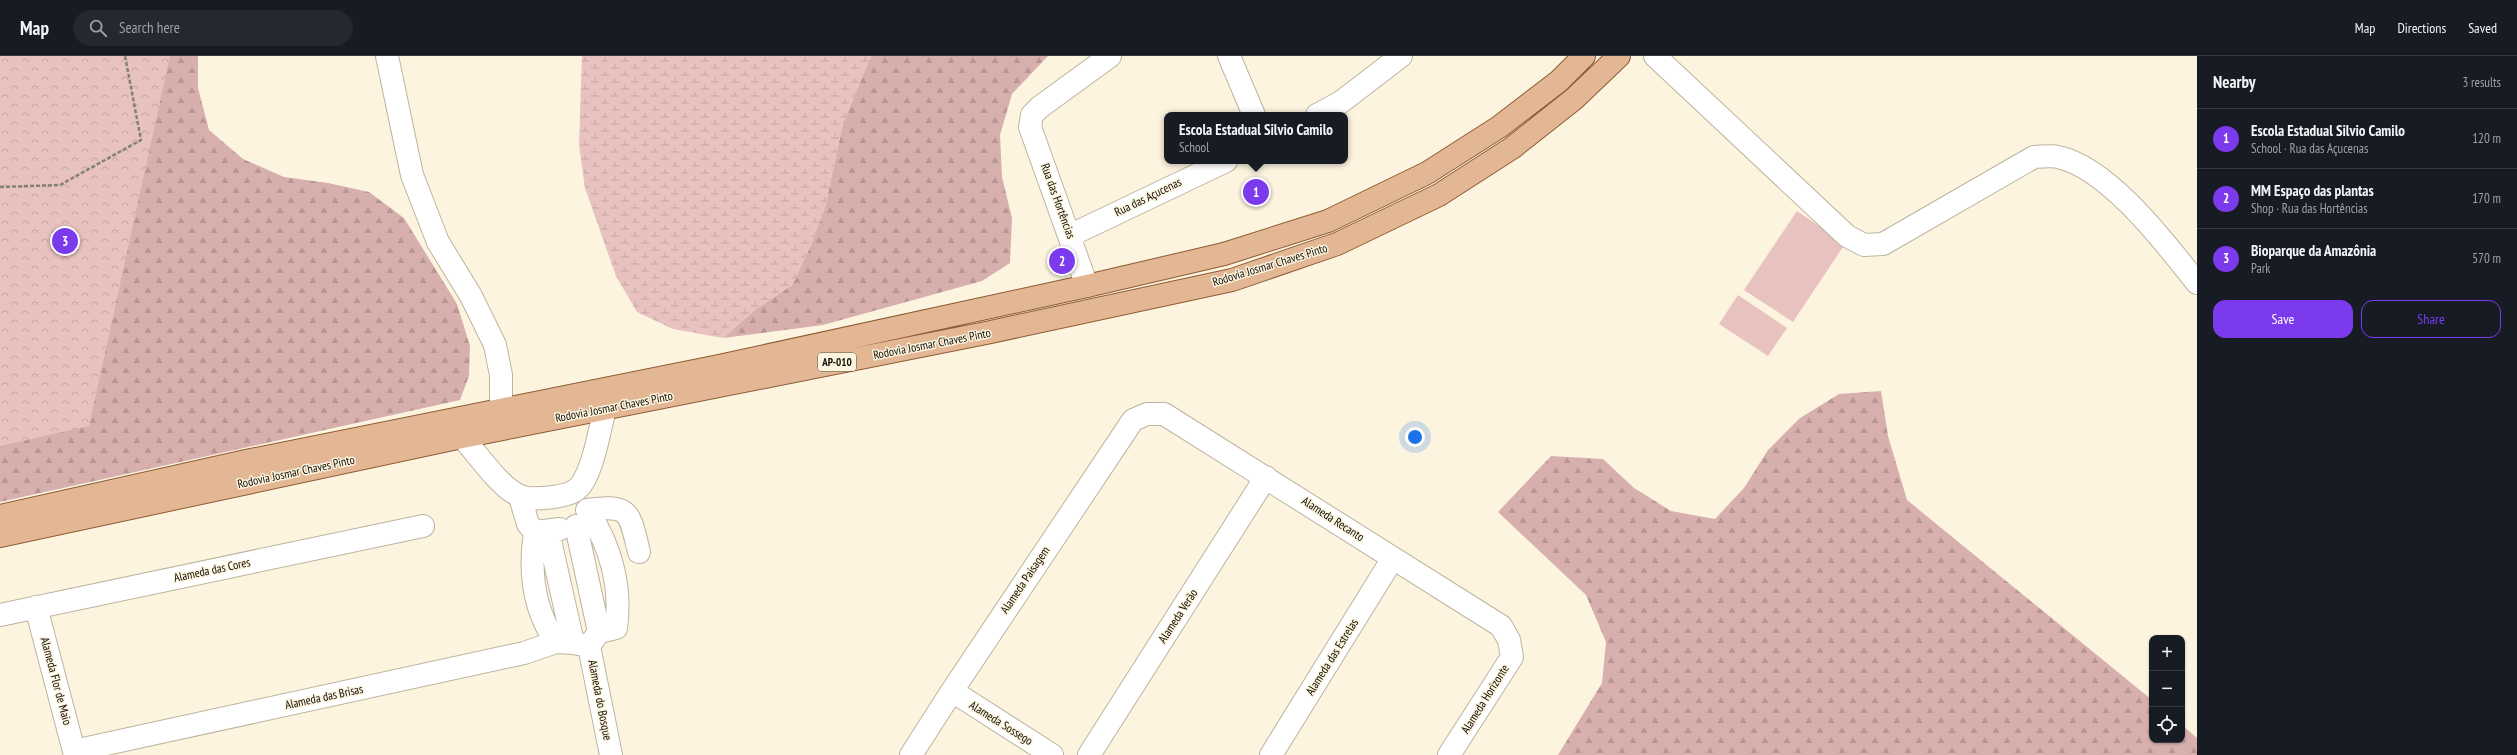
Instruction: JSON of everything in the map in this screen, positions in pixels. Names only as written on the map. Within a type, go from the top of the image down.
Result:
[{"type":"main road","name":"Rodovia Josmar Chaves Pinto","points":[[0,536],[249,471],[501,408],[719,366],[1087,286],[1224,254],[1328,220],[1427,173],[1499,127],[1559,81],[1584,56]]},
{"type":"main road","name":"Rodovia Josmar Chaves Pinto","points":[[0,516],[249,471],[462,437],[986,333],[1232,280],[1336,244],[1439,195],[1512,148],[1574,99],[1619,56]]},
{"type":"main road","points":[[981,308],[986,333]]},
{"type":"street","points":[[387,56],[412,175],[438,242],[472,296],[495,345],[501,375],[501,408]]},
{"type":"street","name":"Rua das Hortências","points":[[1087,286],[1071,235],[1030,126],[1032,115],[1110,56]]},
{"type":"street","points":[[1229,56],[1253,112]]},
{"type":"street","points":[[1323,112],[1341,102],[1401,56]]},
{"type":"street","points":[[1655,56],[1847,236],[1864,245],[1883,244],[2034,157],[2058,157],[2089,170],[2143,216],[2197,283]]},
{"type":"street","name":"Rua das Açucenas","points":[[1071,235],[1220,164]]},
{"type":"street","points":[[462,437],[505,485],[520,496],[542,498],[559,496],[574,492],[581,484],[588,470],[605,409]]},
{"type":"street","name":"Alameda Recanto","points":[[1147,414],[1164,414],[1266,477],[1501,626],[1509,640]]},
{"type":"street","name":"Alameda Paisagem","points":[[911,755],[1133,420],[1147,414]]},
{"type":"street","name":"Alameda Verão","points":[[1089,755],[1266,477]]},
{"type":"street","name":"Alameda do Bosque","points":[[581,484],[579,641],[611,755]]},
{"type":"street","points":[[520,496],[528,524],[541,532]]},
{"type":"street","points":[[579,641],[546,628],[533,588],[531,557],[541,532],[608,507],[619,509],[627,513],[632,521],[639,552]]},
{"type":"street","name":"Alameda das Cores","points":[[0,615],[423,526]]},
{"type":"street","name":"Alameda das Estrelas","points":[[1270,755],[1393,558]]},
{"type":"street","name":"Alameda Flor de Maio","points":[[36,607],[74,753]]},
{"type":"street","name":"Alameda Horizonte","points":[[1450,755],[1512,657],[1509,640]]},
{"type":"street","name":"Alameda das Brisas","points":[[74,753],[579,641]]},
{"type":"street","name":"Alameda Sossego","points":[[952,691],[1052,755]]},
{"type":"path","points":[[0,187],[60,185],[141,140],[125,56]]},
{"type":"green space","points":[[0,56],[198,56],[198,88],[209,130],[243,159],[284,177],[328,183],[369,192],[404,218],[457,304],[470,346],[469,376],[460,400],[0,502]]},
{"type":"green space","points":[[0,56],[170,56],[89,426],[0,446]]},
{"type":"green space","points":[[582,56],[871,56],[843,123],[825,207],[810,247],[792,285],[756,309],[723,338],[673,329],[637,312],[616,276],[585,188],[579,145]]},
{"type":"green space","points":[[871,56],[1048,56],[1012,94],[1000,135],[1002,177],[1012,218],[1010,263],[982,281],[823,325],[723,338],[756,309],[792,285],[810,247],[825,207],[843,123]]},
{"type":"green space","points":[[1797,211],[1845,244],[1793,322],[1744,290]]},
{"type":"green space","points":[[1738,295],[1787,328],[1768,356],[1719,324]]},
{"type":"green space","points":[[1881,391],[1888,436],[1907,500],[2149,698],[2149,743],[2185,743],[2185,728],[2197,738],[2197,755],[1558,755],[1602,683],[1606,642],[1586,595],[1498,512],[1551,456],[1603,459],[1634,488],[1671,511],[1715,519],[1744,488],[1768,450],[1800,418],[1839,394]]},
{"type":"place","name":"Escola Estadual Silvio Camilo","points":[[1256,192]]},
{"type":"place","name":"Bioparque da Amazônia","points":[[65,241]]},
{"type":"place","name":"MM Espaço das plantas","points":[[1062,261]]}]
